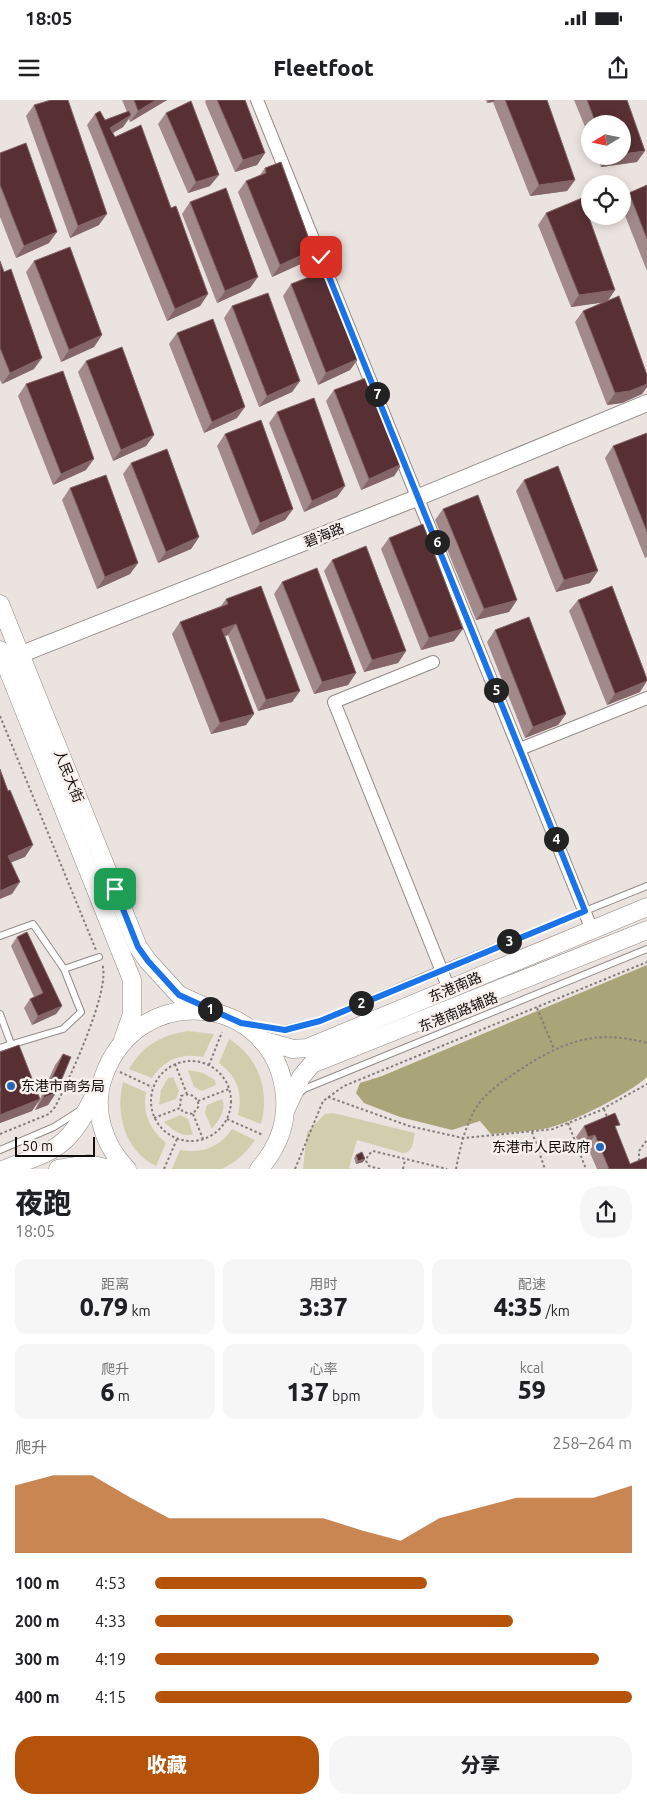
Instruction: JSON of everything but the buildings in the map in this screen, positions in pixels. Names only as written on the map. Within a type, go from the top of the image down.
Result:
[{"type":"main road","name":"人民大街","points":[[0,604],[6,657],[131,950]]},
{"type":"main road","name":"东港南路","points":[[261,1040],[293,1049],[307,1048],[647,907]]},
{"type":"main road","name":"东港南路","points":[[286,1109],[301,1077],[312,1064],[647,930]]},
{"type":"main road","points":[[131,950],[148,961],[179,995],[241,1023],[261,1040],[275,1060],[284,1083],[286,1109],[282,1133],[264,1165]]},
{"type":"main road","points":[[4,1169],[48,1152],[64,1140],[89,1106],[101,1085],[109,1062],[123,1040],[132,1014],[131,950]]},
{"type":"main road","points":[[123,1040],[142,1024],[166,1013],[191,1010],[218,1013]]},
{"type":"main road","points":[[101,1085],[99,1111],[105,1138],[118,1160],[127,1169]]},
{"type":"main road","points":[[58,1169],[89,1164],[110,1169]]},
{"type":"street","points":[[257,100],[419,497],[592,930]]},
{"type":"street","name":"碧海路","points":[[6,657],[419,497],[647,403]]},
{"type":"street","points":[[434,662],[334,702],[449,989]]},
{"type":"street","points":[[520,749],[647,698]]},
{"type":"lane","points":[[241,1023],[285,1030],[320,1021],[441,969],[647,886]]},
{"type":"lane","points":[[0,936],[33,924],[64,969],[82,1012],[63,1028],[0,1048]]},
{"type":"lane","name":"东港南路辅路","points":[[286,1109],[304,1089],[647,950]]},
{"type":"lane","points":[[64,969],[99,957]]},
{"type":"lane","points":[[0,1014],[11,1044]]},
{"type":"lane","points":[[0,1150],[54,1127],[89,1106]]},
{"type":"path","points":[[0,716],[104,970],[104,978],[80,1056],[55,1108],[49,1114],[0,1134]]},
{"type":"path","points":[[295,1169],[324,1101],[344,1086],[647,962]]},
{"type":"path","points":[[537,1008],[554,1049]]},
{"type":"path","points":[[209,1065],[222,1032]]},
{"type":"path","points":[[456,1169],[463,1138],[476,1107],[500,1083],[568,1042],[609,1036],[647,1043]]},
{"type":"path","points":[[193,1060],[209,1065],[225,1079],[229,1089],[231,1105],[227,1119],[219,1130],[194,1142],[177,1139],[167,1134],[154,1118],[150,1100],[152,1087],[158,1076],[175,1064],[193,1060]]},
{"type":"path","points":[[175,1064],[187,1094]]},
{"type":"path","points":[[118,1071],[152,1087]]},
{"type":"path","points":[[328,1097],[409,1126],[463,1138],[553,1129],[604,1109],[647,1084]]},
{"type":"path","points":[[198,1101],[229,1089]]},
{"type":"path","points":[[187,1094],[195,1096],[199,1106],[193,1114],[183,1112],[180,1108],[181,1096],[187,1094]]},
{"type":"path","points":[[154,1118],[180,1108]]},
{"type":"path","points":[[604,1109],[609,1122]]},
{"type":"path","points":[[193,1114],[203,1139]]},
{"type":"path","points":[[227,1119],[263,1135]]},
{"type":"path","points":[[568,1123],[586,1169]]},
{"type":"path","points":[[532,1132],[545,1169]]},
{"type":"path","points":[[164,1169],[177,1139]]},
{"type":"path","points":[[640,1168],[639,1151],[647,1140]]},
{"type":"path","points":[[380,1169],[369,1166],[366,1161],[368,1155],[373,1151],[447,1169]]},
{"type":"path","points":[[402,1169],[405,1160]]},
{"type":"shaded area","points":[[647,965],[647,1077],[628,1091],[585,1114],[548,1128],[491,1134],[480,1121],[452,1130],[400,1117],[364,1103],[356,1093],[360,1083],[382,1076]]},
{"type":"shaded area","points":[[188,1031],[214,1034],[203,1057],[188,1056],[174,1059],[162,1066],[152,1078],[129,1069],[140,1054],[154,1042],[170,1035]]},
{"type":"shaded area","points":[[229,1039],[248,1055],[260,1076],[264,1099],[261,1124],[238,1115],[240,1099],[237,1086],[234,1079],[219,1063]]},
{"type":"shaded area","points":[[188,1070],[203,1073],[215,1080],[216,1085],[202,1091],[194,1087]]},
{"type":"shaded area","points":[[173,1077],[179,1091],[176,1099],[159,1105],[161,1090],[168,1078]]},
{"type":"shaded area","points":[[123,1082],[146,1092],[145,1107],[148,1121],[166,1143],[156,1166],[137,1151],[125,1130],[120,1107]]},
{"type":"shaded area","points":[[222,1099],[223,1111],[212,1129],[205,1113],[207,1105]]},
{"type":"shaded area","points":[[333,1113],[415,1133],[412,1147],[408,1152],[403,1153],[357,1140],[349,1168],[352,1169],[303,1169],[307,1132],[325,1114]]},
{"type":"shaded area","points":[[180,1115],[188,1119],[193,1134],[181,1134],[164,1122]]},
{"type":"shaded area","points":[[232,1129],[255,1140],[232,1163],[222,1169],[172,1169],[180,1150],[196,1151],[210,1148],[222,1140]]},
{"type":"place","name":"东港市商务局","points":[[11,1086]]},
{"type":"place","name":"东港市人民政府","points":[[600,1147]]},
{"type":"route","points":[[115,889],[138,947],[179,995],[241,1023],[285,1030],[320,1021],[441,969],[585,911],[321,257]]}]
